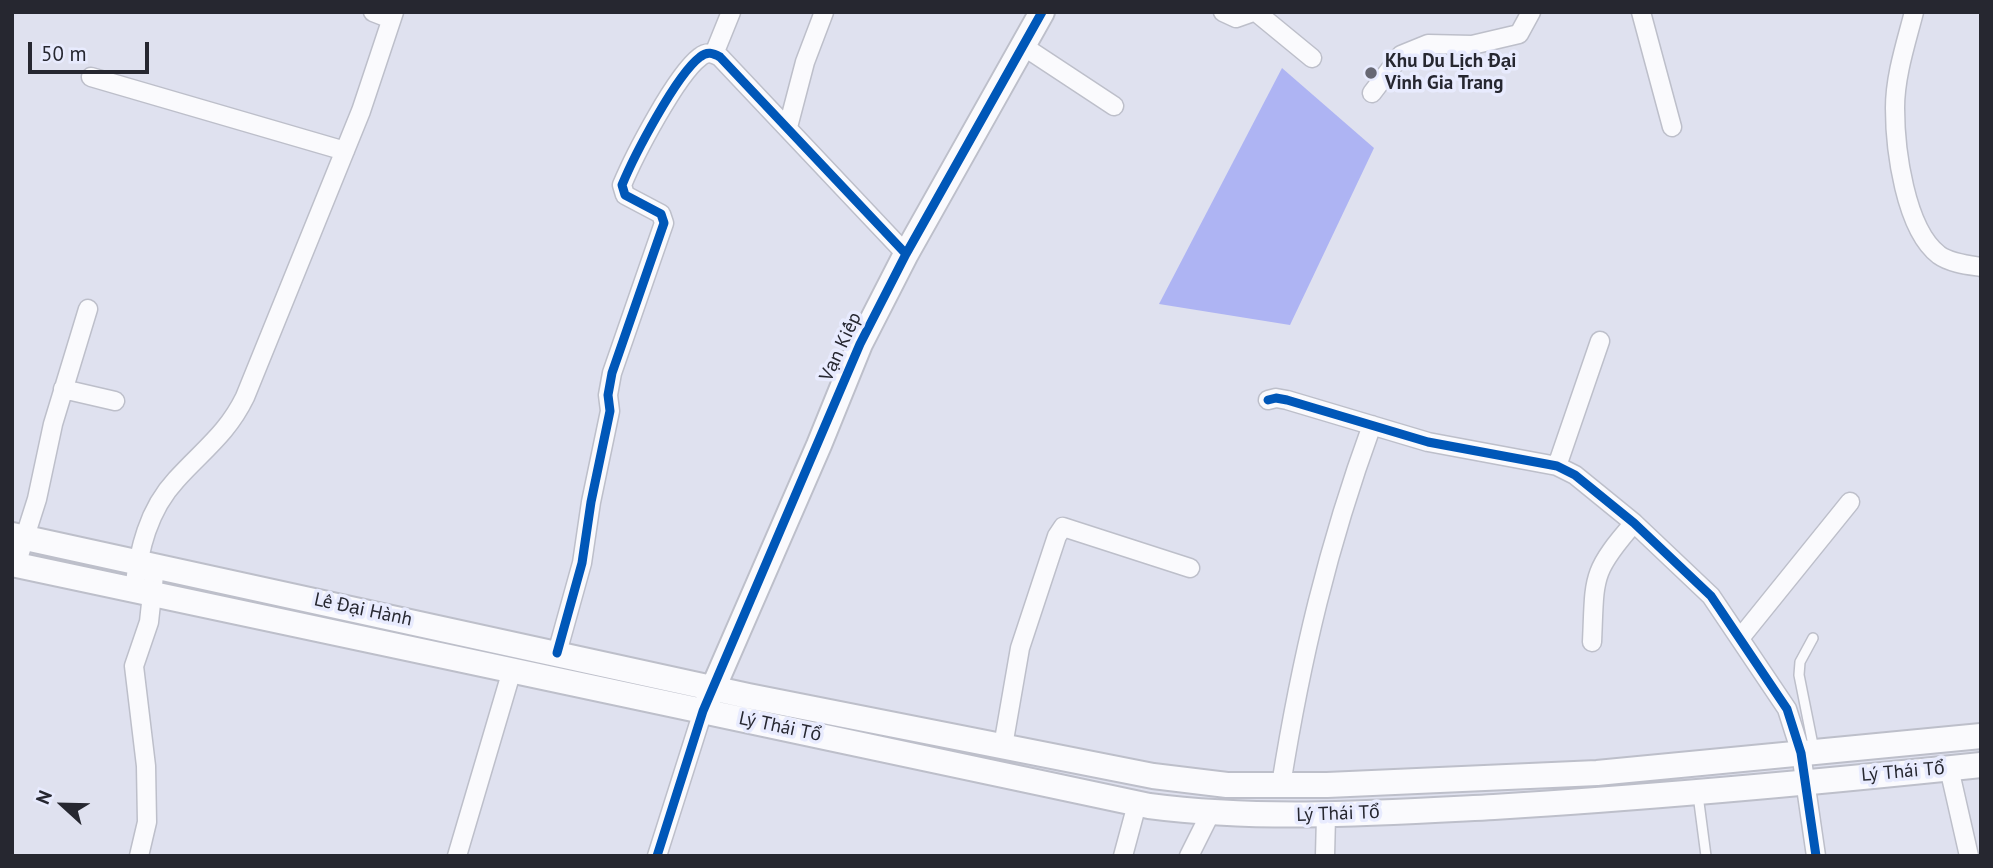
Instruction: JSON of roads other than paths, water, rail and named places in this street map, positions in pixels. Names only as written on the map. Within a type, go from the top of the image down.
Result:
[{"type":"main road","name":"Vạn Kiếp","points":[[704,711],[819,445],[855,354],[906,254],[1042,12]]},
{"type":"main road","name":"Lê Đại Hành","points":[[18,537],[713,687]]},
{"type":"main road","name":"Lê Đại Hành","points":[[14,564],[704,711]]},
{"type":"main road","name":"Lý Thái Tổ","points":[[713,687],[1153,776],[1227,785],[1597,773],[1981,736]]},
{"type":"main road","name":"Lý Thái Tổ","points":[[704,711],[1137,804],[1210,814],[1326,816],[1599,800],[1981,765]]},
{"type":"street","points":[[144,854],[147,822],[146,766],[134,666],[149,622],[142,591],[146,564],[145,528],[168,489],[232,423],[276,323],[345,151],[392,16],[373,12]]},
{"type":"street","points":[[714,54],[731,12]]},
{"type":"street","points":[[788,127],[805,62],[824,12]]},
{"type":"street","points":[[1223,12],[1236,18],[1254,12],[1312,58]]},
{"type":"street","points":[[1372,93],[1401,55],[1428,44],[1472,45],[1498,41],[1519,34],[1531,12]]},
{"type":"street","points":[[1641,12],[1672,127]]},
{"type":"street","points":[[1914,12],[1901,63],[1895,107],[1899,160],[1914,218],[1926,242],[1942,257],[1981,267]]},
{"type":"street","points":[[1023,47],[1114,106]]},
{"type":"street","points":[[557,653],[582,563],[591,502],[609,420],[612,373],[664,223],[661,214],[625,195],[622,185],[679,81],[701,55],[714,54],[740,75],[906,254]]},
{"type":"street","points":[[91,77],[345,151]]},
{"type":"street","points":[[14,564],[18,537],[37,499],[63,389],[88,309]]},
{"type":"street","points":[[1557,466],[1600,341]]},
{"type":"street","points":[[63,389],[115,401]]},
{"type":"street","points":[[1268,400],[1287,400],[1428,442],[1557,466],[1586,484],[1634,523],[1711,596],[1787,709],[1808,752],[1803,781],[1816,856]]},
{"type":"street","points":[[1281,785],[1298,675],[1314,605],[1372,425]]},
{"type":"street","points":[[1741,637],[1850,502]]},
{"type":"street","points":[[1592,642],[1596,575],[1606,555],[1634,523]]},
{"type":"street","points":[[1003,746],[1024,631],[1056,536],[1063,527],[1189,568]]},
{"type":"street","points":[[457,856],[512,670]]},
{"type":"street","points":[[657,856],[704,711]]},
{"type":"street","points":[[1949,768],[1969,856]]},
{"type":"street","points":[[1123,856],[1137,804]]},
{"type":"street","points":[[1189,856],[1210,814]]},
{"type":"street","points":[[1325,856],[1326,816]]},
{"type":"lane","points":[[1808,752],[1799,675],[1800,662],[1812,638]]},
{"type":"lane","points":[[1698,791],[1706,856]]},
{"type":"water","points":[[1282,68],[1374,148],[1290,325],[1159,304]]},
{"type":"place","name":"Khu Du Lịch Đại Vinh Gia Trang","points":[[1371,73]]}]
